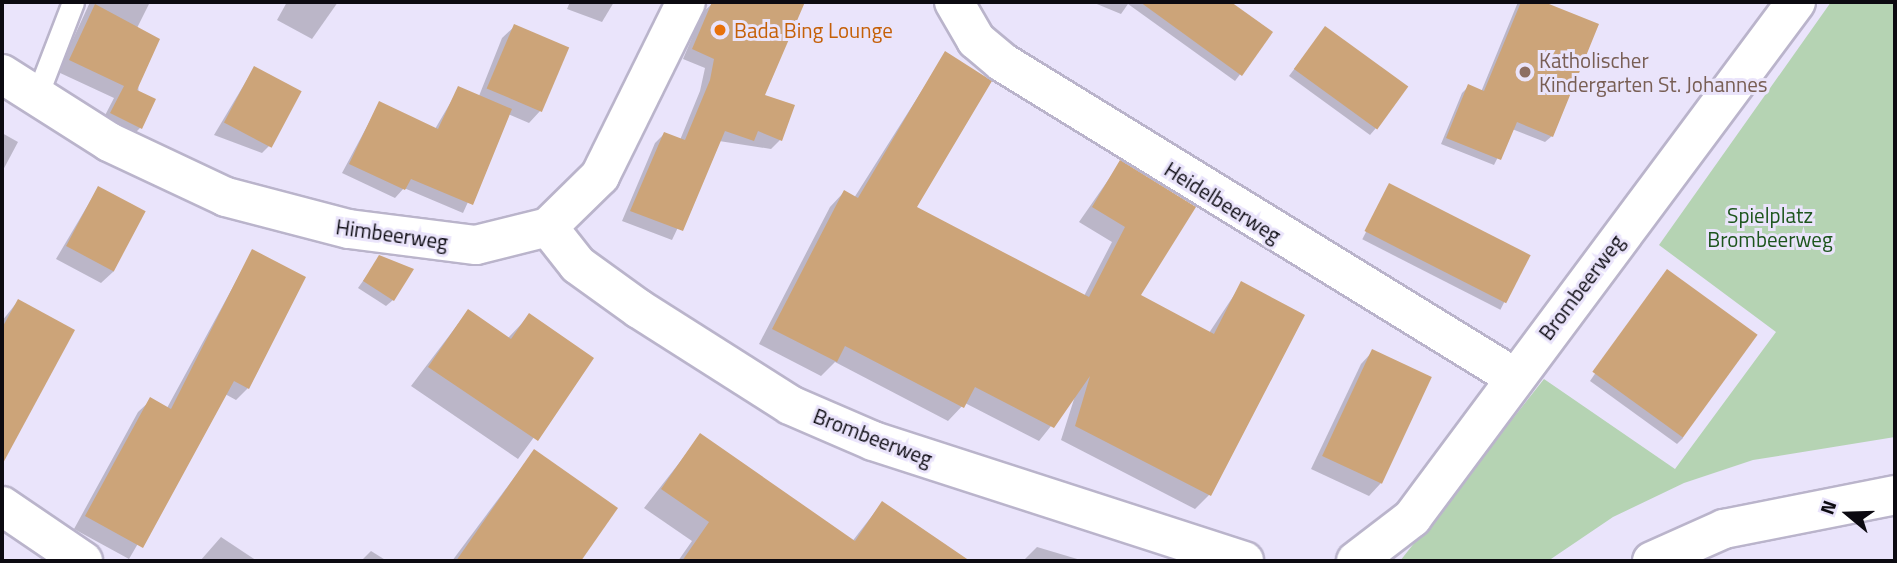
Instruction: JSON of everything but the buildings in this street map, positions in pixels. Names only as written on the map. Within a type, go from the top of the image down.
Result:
[{"type":"street","points":[[548,227],[600,176],[686,2]]},
{"type":"street","name":"Heidelbeerweg","points":[[954,2],[975,40],[1002,62],[1514,377]]},
{"type":"street","name":"Brombeerweg","points":[[1356,561],[1412,518],[1514,377],[1796,2]]},
{"type":"street","name":"Himbeerweg","points":[[2,74],[36,98],[181,178],[306,220],[475,245],[548,227]]},
{"type":"street","name":"Brombeerweg","points":[[548,227],[578,265],[639,309],[801,410],[873,441],[1244,561]]},
{"type":"street","points":[[1652,561],[1724,529],[1895,495]]},
{"type":"street","points":[[2,506],[83,561]]},
{"type":"lane","points":[[36,98],[73,2]]},
{"type":"green space","name":"Spielplatz Brombeerweg","points":[[1831,2],[1895,2],[1895,437],[1753,460],[1684,483],[1613,517],[1548,561],[1400,561],[1544,379],[1675,469],[1776,332],[1659,245]]},
{"type":"place","name":"Bada Bing Lounge","points":[[720,30]]},
{"type":"place","name":"Katholischer Kindergarten St. Johannes","points":[[1525,72]]}]
